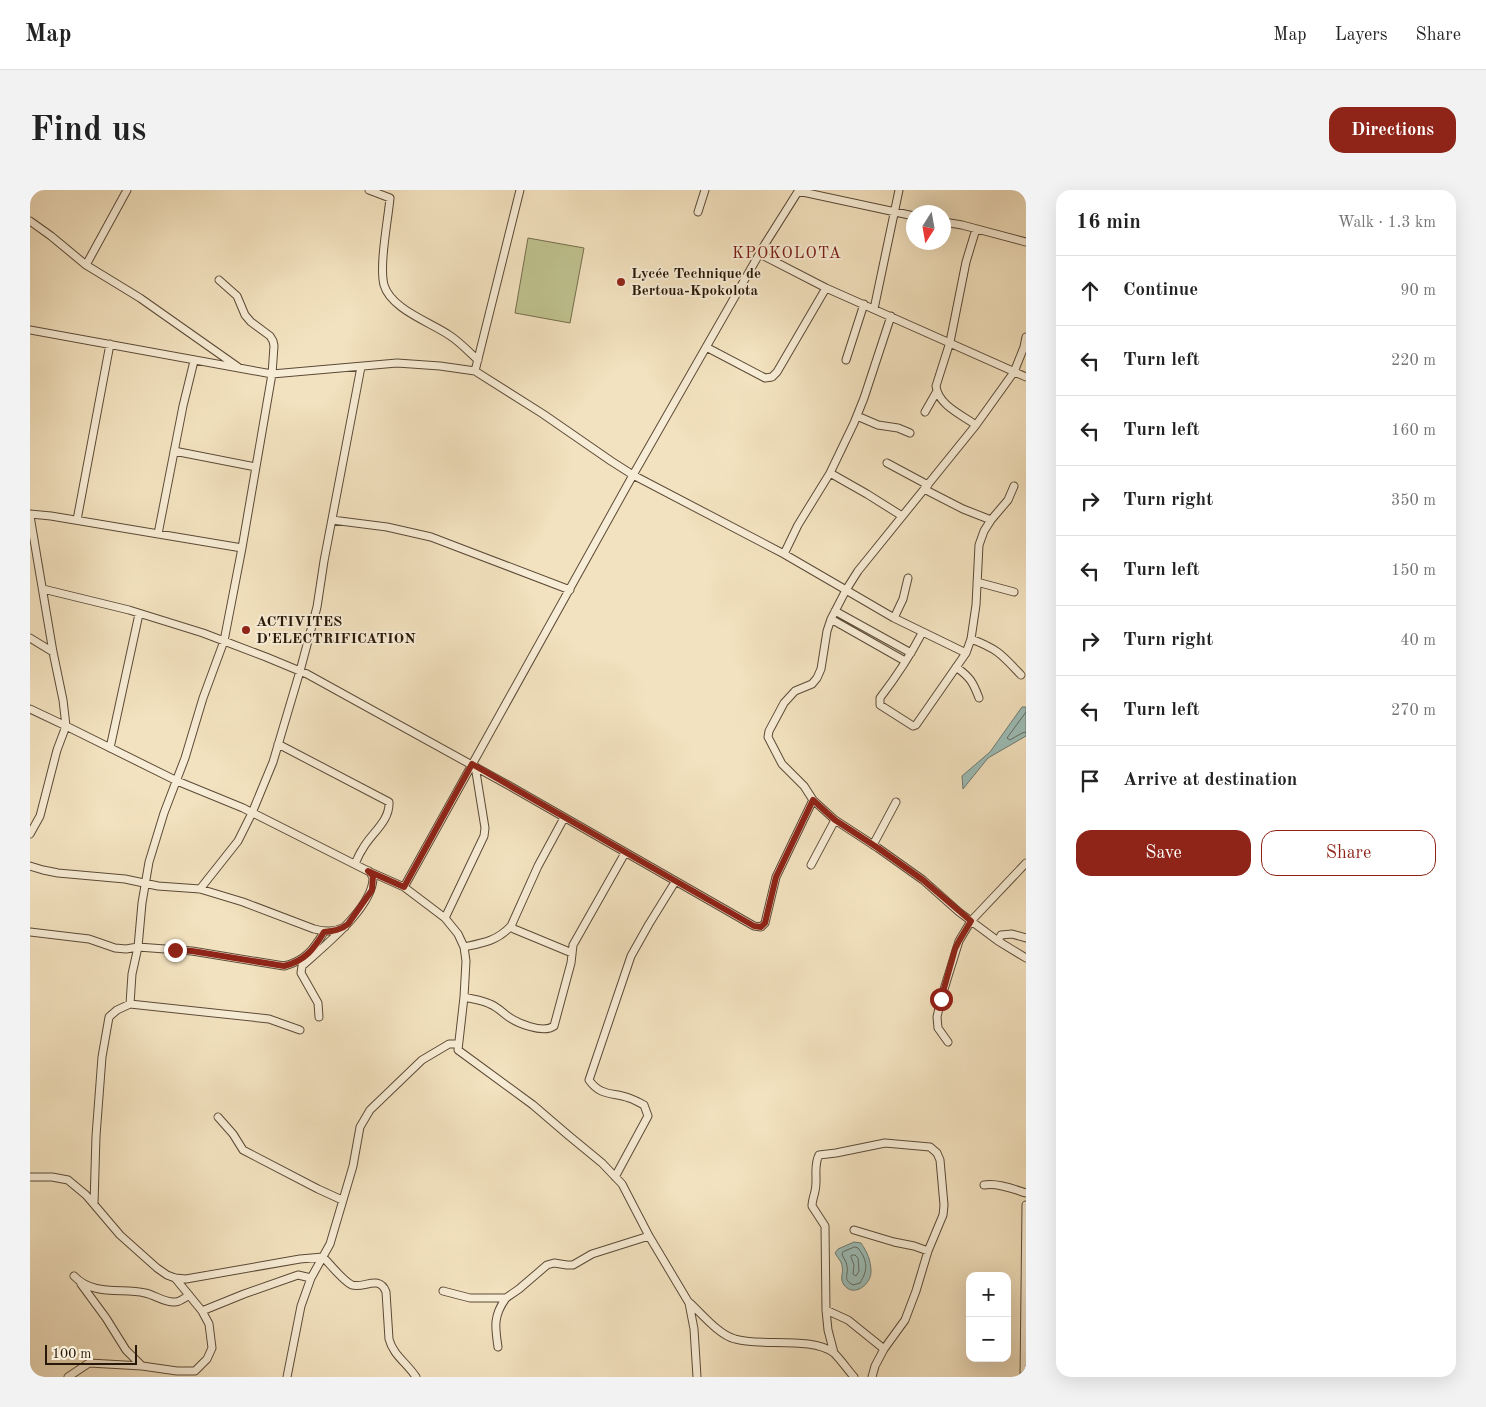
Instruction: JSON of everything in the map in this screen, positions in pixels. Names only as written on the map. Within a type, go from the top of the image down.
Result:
[{"type":"street","points":[[86,265],[127,190]]},
{"type":"street","points":[[369,190],[390,198],[383,262],[384,284],[387,292],[398,304],[449,335],[478,360]]},
{"type":"street","points":[[475,371],[520,190]]},
{"type":"street","points":[[698,212],[705,190]]},
{"type":"street","points":[[874,308],[899,190]]},
{"type":"street","points":[[404,887],[474,765],[633,475],[760,254],[799,191],[906,215]]},
{"type":"street","points":[[30,221],[86,265],[140,298],[241,368]]},
{"type":"street","points":[[951,224],[1026,242]]},
{"type":"street","points":[[976,229],[966,262],[950,342],[937,381],[937,392],[942,401],[976,425]]},
{"type":"street","points":[[760,254],[826,288],[1026,377]]},
{"type":"street","points":[[130,1004],[132,974],[138,946],[149,862],[164,813],[186,758],[203,698],[224,641],[272,374],[273,340],[244,315],[237,296],[219,280]]},
{"type":"street","points":[[706,347],[765,378],[772,377],[777,372],[826,288]]},
{"type":"street","points":[[846,360],[864,304]]},
{"type":"street","points":[[784,554],[798,525],[830,473],[856,416],[864,398],[891,316]]},
{"type":"street","points":[[30,330],[272,374],[397,364],[440,366],[475,371],[633,475],[784,554],[922,633],[966,653]]},
{"type":"street","points":[[1026,336],[1024,347],[1014,372],[976,425],[858,571],[831,619],[827,631],[821,669],[817,678],[812,684],[795,691],[784,703],[768,737],[782,764],[804,786],[813,800],[835,820],[923,880],[971,921],[1026,958]]},
{"type":"street","points":[[77,520],[110,344]]},
{"type":"street","points":[[158,534],[183,406],[194,361]]},
{"type":"street","points":[[200,889],[238,841],[273,762],[317,607],[362,366]]},
{"type":"street","points":[[925,412],[937,392]]},
{"type":"street","points":[[856,416],[878,425],[898,428],[910,433]]},
{"type":"street","points":[[174,451],[256,467]]},
{"type":"street","points":[[887,463],[963,509],[991,520]]},
{"type":"street","points":[[830,473],[902,516]]},
{"type":"street","points":[[922,633],[897,676],[879,702],[880,705],[913,726],[916,725],[940,692],[966,653],[971,640],[978,582],[979,545],[984,531],[1008,500],[1014,486]]},
{"type":"street","points":[[30,834],[33,824],[40,816],[57,750],[66,726],[30,515],[77,520],[242,548]]},
{"type":"street","points":[[332,520],[387,528],[431,538],[570,590]]},
{"type":"street","points":[[894,618],[903,599],[908,578]]},
{"type":"street","points":[[978,582],[1014,592]]},
{"type":"street","points":[[43,589],[92,600],[224,641],[300,671],[474,765],[754,926],[761,927],[765,923],[776,877],[813,800]]},
{"type":"street","points":[[835,611],[911,653]]},
{"type":"street","points":[[110,748],[139,614]]},
{"type":"street","points":[[831,619],[906,660]]},
{"type":"street","points":[[30,638],[53,652]]},
{"type":"street","points":[[971,640],[989,646],[999,652],[1020,675]]},
{"type":"street","points":[[956,667],[975,685],[979,698]]},
{"type":"street","points":[[30,709],[177,781],[252,813],[404,887],[445,918],[458,934],[464,947],[466,961],[458,1050],[533,1105],[602,1163],[622,1184],[649,1236],[689,1303],[722,1332],[734,1339],[751,1342],[814,1346],[834,1353]]},
{"type":"street","points":[[278,744],[389,802],[390,806],[383,822],[362,849],[355,864]]},
{"type":"street","points":[[445,918],[484,836],[485,828],[474,765]]},
{"type":"street","points":[[873,845],[896,802]]},
{"type":"street","points":[[464,947],[491,941],[511,926],[538,866],[564,818]]},
{"type":"street","points":[[810,865],[835,820]]},
{"type":"street","points":[[464,998],[488,1003],[521,1023],[543,1029],[549,1029],[554,1026],[571,963],[573,945],[625,853]]},
{"type":"street","points":[[948,1042],[938,1028],[937,1017],[955,949],[971,921],[1026,863]]},
{"type":"street","points":[[30,866],[43,870],[126,879],[158,886],[200,889],[243,902],[314,930],[324,932],[335,931],[345,927]]},
{"type":"street","points":[[318,1016],[318,1003],[302,973],[302,966],[345,927],[372,890],[373,876],[368,871]]},
{"type":"street","points":[[615,1177],[648,1116],[644,1106],[629,1098],[607,1094],[595,1088],[589,1080],[631,956],[676,882]]},
{"type":"street","points":[[511,926],[514,929],[572,953]]},
{"type":"street","points":[[30,932],[89,939],[116,948],[126,949],[138,946],[192,951],[284,966],[296,963],[315,948],[324,932]]},
{"type":"street","points":[[998,940],[1001,935],[1012,934],[1026,938]]},
{"type":"street","points":[[94,1204],[96,1136],[102,1056],[109,1018],[117,1010],[130,1004],[269,1019],[300,1030]]},
{"type":"street","points":[[287,1377],[301,1306],[311,1278],[330,1244],[353,1166],[360,1127],[370,1110],[422,1060],[449,1044],[458,1044]]},
{"type":"street","points":[[218,1117],[234,1134],[243,1150],[342,1200]]},
{"type":"street","points":[[854,1377],[834,1353],[828,1330],[825,1226],[812,1206],[816,1190],[817,1158],[819,1155],[885,1143],[930,1148],[937,1153],[940,1160],[943,1214],[905,1320],[884,1348],[872,1377]]},
{"type":"street","points":[[30,1177],[52,1177],[68,1180],[86,1195],[120,1235],[157,1268],[175,1278],[186,1279],[300,1259],[323,1257]]},
{"type":"street","points":[[984,1185],[996,1185],[1026,1193]]},
{"type":"street","points":[[1024,1377],[1026,1206]]},
{"type":"street","points":[[854,1230],[914,1246],[928,1252]]},
{"type":"street","points":[[498,1347],[495,1323],[502,1303],[506,1298],[520,1290],[546,1265],[554,1263],[567,1266],[573,1265],[592,1254],[649,1236]]},
{"type":"street","points":[[323,1257],[348,1283],[354,1285],[378,1283],[384,1286],[391,1347],[416,1377]]},
{"type":"street","points":[[202,1311],[298,1275],[311,1278]]},
{"type":"street","points":[[74,1276],[106,1318],[126,1350],[142,1366]]},
{"type":"street","points":[[68,1377],[89,1363],[142,1366],[177,1371],[195,1371],[201,1366],[212,1348],[209,1324],[202,1311],[175,1278]]},
{"type":"street","points":[[81,1284],[102,1290],[146,1293],[175,1302],[189,1296]]},
{"type":"street","points":[[443,1291],[470,1298],[506,1298]]},
{"type":"street","points":[[689,1303],[694,1329],[697,1377]]},
{"type":"street","points":[[826,1310],[848,1320],[884,1348]]},
{"type":"green space","points":[[528,238],[584,248],[570,323],[515,313]]},
{"type":"water","points":[[1022,707],[1026,707],[1026,736],[988,758],[963,789],[962,776],[990,752]]},
{"type":"water","points":[[854,1242],[861,1243],[871,1268],[868,1281],[857,1290],[848,1289],[844,1285],[842,1264],[835,1253],[838,1249]]},
{"type":"place","name":"Lycée Technique de Bertoua-Kpokolota","points":[[621,282]]},
{"type":"place","name":"ACTIVITES D'ELECTRIFICATION","points":[[246,630]]},
{"type":"district","name":"KPOKOLOTA","points":[[787,252]]},
{"type":"route","points":[[175,950],[284,966],[296,963],[315,948],[324,932],[335,931],[348,924],[372,890],[373,876],[368,871],[404,887],[472,764],[754,926],[761,927],[765,923],[776,877],[813,800],[835,820],[923,880],[971,921],[955,949],[941,999]]}]
